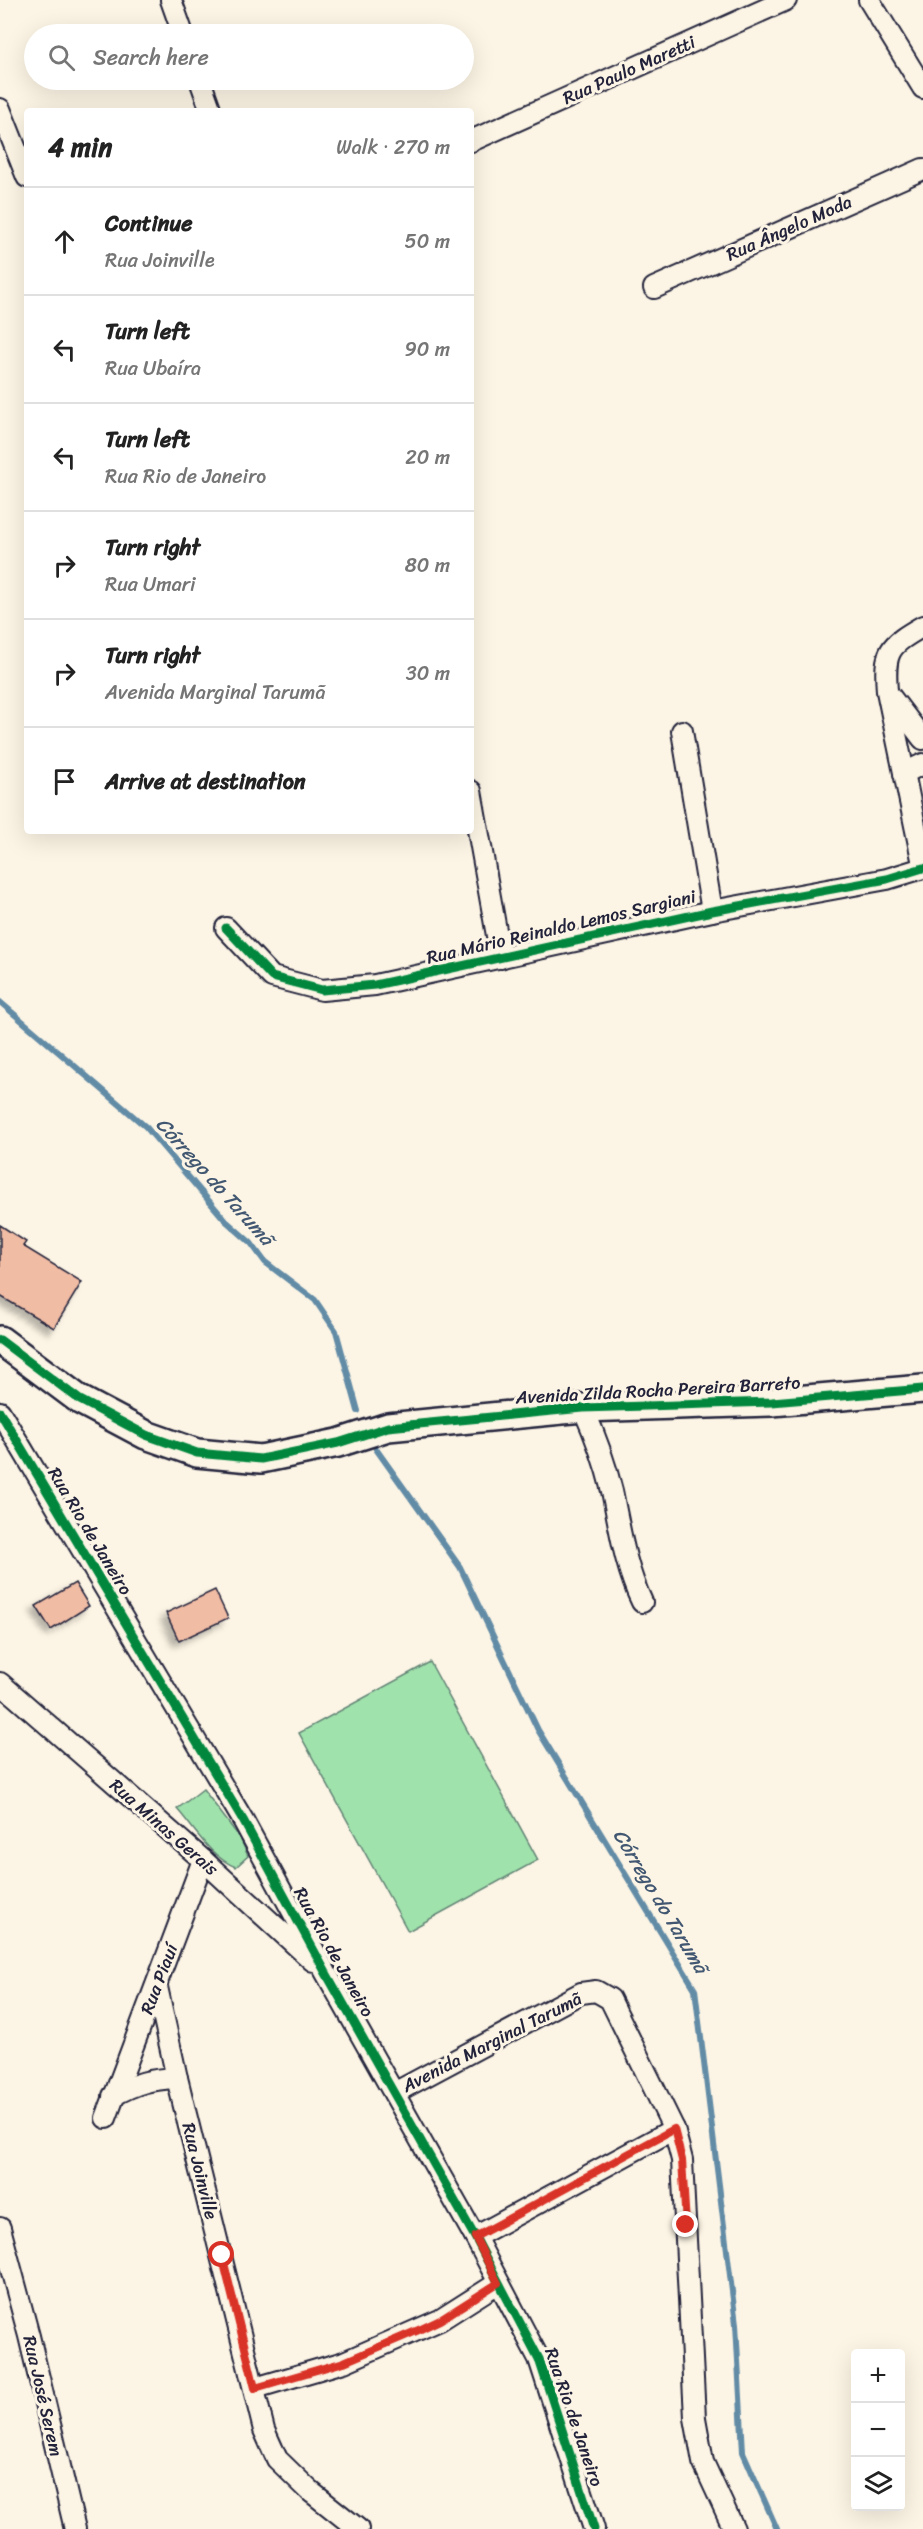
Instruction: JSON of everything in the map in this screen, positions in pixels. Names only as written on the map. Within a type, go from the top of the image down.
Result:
[{"type":"street","points":[[171,0],[179,24]]},
{"type":"street","name":"Rua Paulo Maretti","points":[[474,140],[786,0]]},
{"type":"street","points":[[869,0],[923,88]]},
{"type":"street","points":[[204,90],[210,108]]},
{"type":"street","points":[[0,109],[24,169]]},
{"type":"street","name":"Rua Ângelo Moda","points":[[654,288],[923,169]]},
{"type":"street","points":[[923,626],[892,647],[885,664],[887,692],[923,866]]},
{"type":"street","points":[[887,692],[923,739]]},
{"type":"street","points":[[682,731],[712,911]]},
{"type":"street","points":[[904,773],[923,764]]},
{"type":"street","points":[[474,808],[501,958]]},
{"type":"street","name":"Rua Mário Reinaldo Lemos Sargiani","points":[[226,928],[272,977],[322,990],[375,985],[712,911],[887,879],[923,866]]},
{"type":"street","name":"Avenida Zilda Rocha Pereira Barreto","points":[[0,1340],[80,1400],[146,1435],[197,1453],[261,1459],[338,1443],[388,1427],[582,1408],[772,1402],[923,1389]]},
{"type":"street","points":[[582,1408],[597,1439],[611,1489],[627,1564],[642,1602]]},
{"type":"street","name":"Rua Rio de Janeiro","points":[[0,1412],[243,1820],[326,1973],[475,2237],[539,2359],[594,2529]]},
{"type":"street","name":"Rua Minas Gerais","points":[[0,1683],[203,1860],[326,1973]]},
{"type":"street","name":"Rua Piauí","points":[[106,2118],[203,1860]]},
{"type":"street","name":"Rua Joinville","points":[[157,1987],[177,2078],[264,2430],[277,2459],[310,2492],[358,2529]]},
{"type":"street","name":"Avenida Marginal Tarumã","points":[[394,2092],[581,1993],[596,1991],[610,1999],[674,2129],[682,2160],[695,2418],[703,2462],[734,2529]]},
{"type":"street","points":[[113,2096],[131,2085],[151,2079],[177,2078]]},
{"type":"street","points":[[475,2237],[674,2129]]},
{"type":"street","name":"Rua José Serem","points":[[0,2228],[29,2336],[75,2529]]},
{"type":"street","points":[[255,2388],[344,2362],[430,2325],[498,2283]]},
{"type":"green space","points":[[430,1662],[538,1860],[408,1931],[299,1733]]},
{"type":"green space","points":[[203,1789],[240,1838],[248,1856],[236,1867],[211,1850],[177,1809]]},
{"type":"building","points":[[0,1225],[26,1242],[23,1246],[82,1282],[54,1328],[0,1296]]},
{"type":"building","points":[[75,1583],[89,1606],[51,1630],[36,1606]]},
{"type":"building","points":[[215,1590],[228,1618],[179,1641],[166,1613]]},
{"type":"waterway","name":"Córrego do Tarumã","points":[[0,1002],[146,1127],[226,1221],[251,1243],[265,1262],[315,1300],[336,1331],[358,1411]]},
{"type":"waterway","name":"Córrego do Tarumã","points":[[376,1449],[460,1567],[538,1730],[695,1989],[736,2324],[743,2452],[777,2529]]},
{"type":"cycle path","points":[[226,928],[272,977],[322,990],[375,985],[712,911],[887,879],[923,868]]},
{"type":"cycle path","points":[[0,1340],[80,1400],[146,1435],[197,1453],[261,1459],[338,1443],[388,1427],[583,1408],[772,1402],[923,1389]]},
{"type":"cycle path","points":[[0,1412],[243,1820],[326,1973],[475,2237],[539,2359],[594,2529]]},
{"type":"route","points":[[222,2255],[255,2388],[344,2362],[440,2320],[498,2283],[475,2237],[674,2129],[682,2160],[686,2225]]}]
